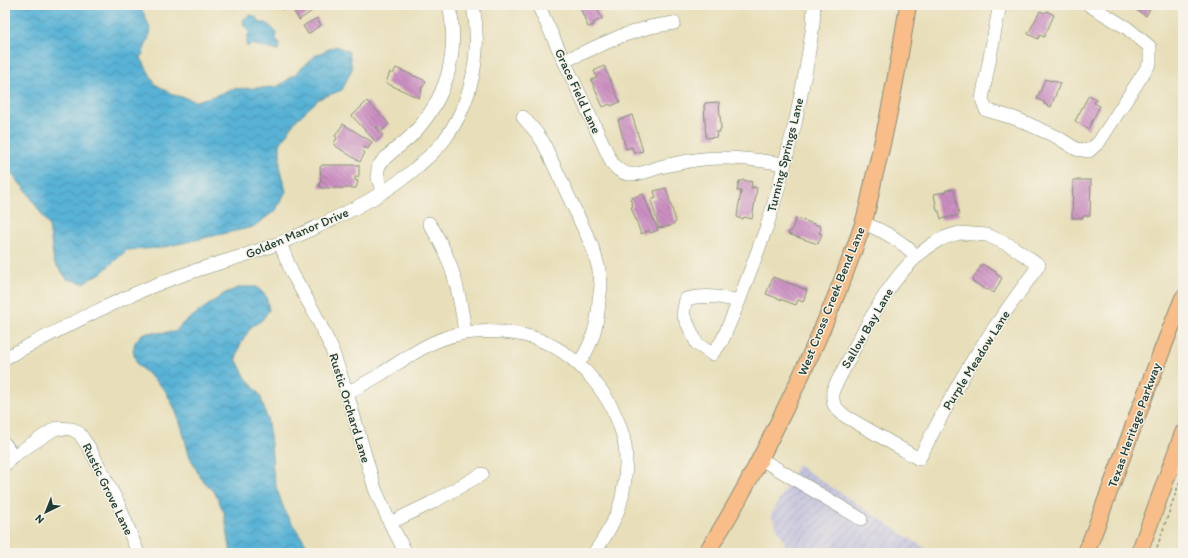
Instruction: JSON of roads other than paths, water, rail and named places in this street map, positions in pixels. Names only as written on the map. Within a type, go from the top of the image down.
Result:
[{"type":"main road","name":"West Cross Creek Bend Lane","points":[[706,553],[719,534],[754,472],[794,392],[830,310],[863,223],[884,137],[898,68],[908,5]]},
{"type":"main road","name":"Texas Heritage Parkway","points":[[1086,553],[1179,314],[1183,298]]},
{"type":"main road","points":[[1139,553],[1179,468],[1183,433]]},
{"type":"street","points":[[383,192],[377,172],[379,165],[382,160],[410,137],[426,120],[438,100],[445,83],[451,63],[453,38],[452,18],[449,5]]},
{"type":"street","name":"Golden Manor Drive","points":[[5,358],[96,311],[158,284],[280,243],[346,213],[383,192],[405,177],[427,159],[445,140],[459,117],[469,93],[474,72],[476,42],[473,5]]},
{"type":"street","name":"Grace Field Lane","points":[[538,5],[612,163],[623,173],[637,174],[690,160],[717,158],[751,159],[784,164]]},
{"type":"street","name":"Turning Springs Lane","points":[[739,300],[697,296],[686,299],[683,314],[697,344],[712,354],[722,341],[739,300],[767,226],[795,124],[806,69],[813,25],[814,5]]},
{"type":"street","points":[[1001,5],[982,99],[986,110],[1014,118],[1057,137],[1076,149],[1089,151],[1099,142],[1150,63],[1150,46],[1127,28],[1089,5]]},
{"type":"street","points":[[564,61],[621,36],[650,27],[674,23]]},
{"type":"street","points":[[523,117],[536,132],[549,154],[591,244],[596,258],[601,285],[599,312],[591,341],[584,356],[578,364]]},
{"type":"street","points":[[429,223],[437,235],[452,267],[460,300],[465,333]]},
{"type":"street","points":[[863,223],[882,230],[906,246],[916,256]]},
{"type":"street","name":"Sallow Bay Lane","points":[[919,459],[844,416],[837,410],[832,400],[833,390],[837,381],[875,311],[890,287],[916,256],[940,239],[959,233],[987,235],[1011,246],[1039,265]]},
{"type":"street","name":"Rustic Orchard Lane","points":[[280,243],[292,273],[314,312],[331,347],[347,392],[375,489],[390,523],[406,553]]},
{"type":"street","name":"Purple Meadow Lane","points":[[919,459],[947,404],[970,364],[1004,313],[1039,265]]},
{"type":"street","points":[[347,392],[370,381],[422,347],[455,335],[474,332],[493,332],[524,335],[554,347],[587,372],[604,394],[618,422],[623,438],[625,476],[622,497],[618,510],[605,537],[594,553]]},
{"type":"street","name":"Rustic Grove Lane","points":[[9,460],[56,428],[72,429],[79,433],[90,449],[120,507],[138,553]]},
{"type":"street","points":[[5,444],[9,460]]},
{"type":"street","points":[[760,459],[861,519]]},
{"type":"street","points":[[390,523],[431,503],[482,474]]},
{"type":"water","points":[[5,5],[137,5],[143,12],[151,31],[141,58],[155,84],[174,95],[196,101],[231,89],[277,87],[293,76],[316,55],[336,46],[349,52],[352,69],[342,90],[319,99],[296,120],[280,144],[280,171],[286,191],[276,210],[253,227],[160,248],[127,250],[101,273],[83,283],[67,279],[54,262],[49,226],[28,193],[5,166]]},
{"type":"water","points":[[251,15],[256,17],[260,23],[267,23],[277,33],[276,39],[280,43],[278,51],[251,44],[246,46],[250,32],[244,25],[243,21]]},
{"type":"water","points":[[241,287],[257,287],[266,296],[269,310],[262,320],[251,327],[240,345],[236,359],[246,378],[260,395],[267,418],[273,471],[277,490],[286,514],[312,553],[231,553],[224,512],[215,493],[200,477],[189,455],[182,428],[174,407],[165,390],[137,364],[133,351],[135,342],[143,333],[175,332],[182,324],[225,293]]}]
